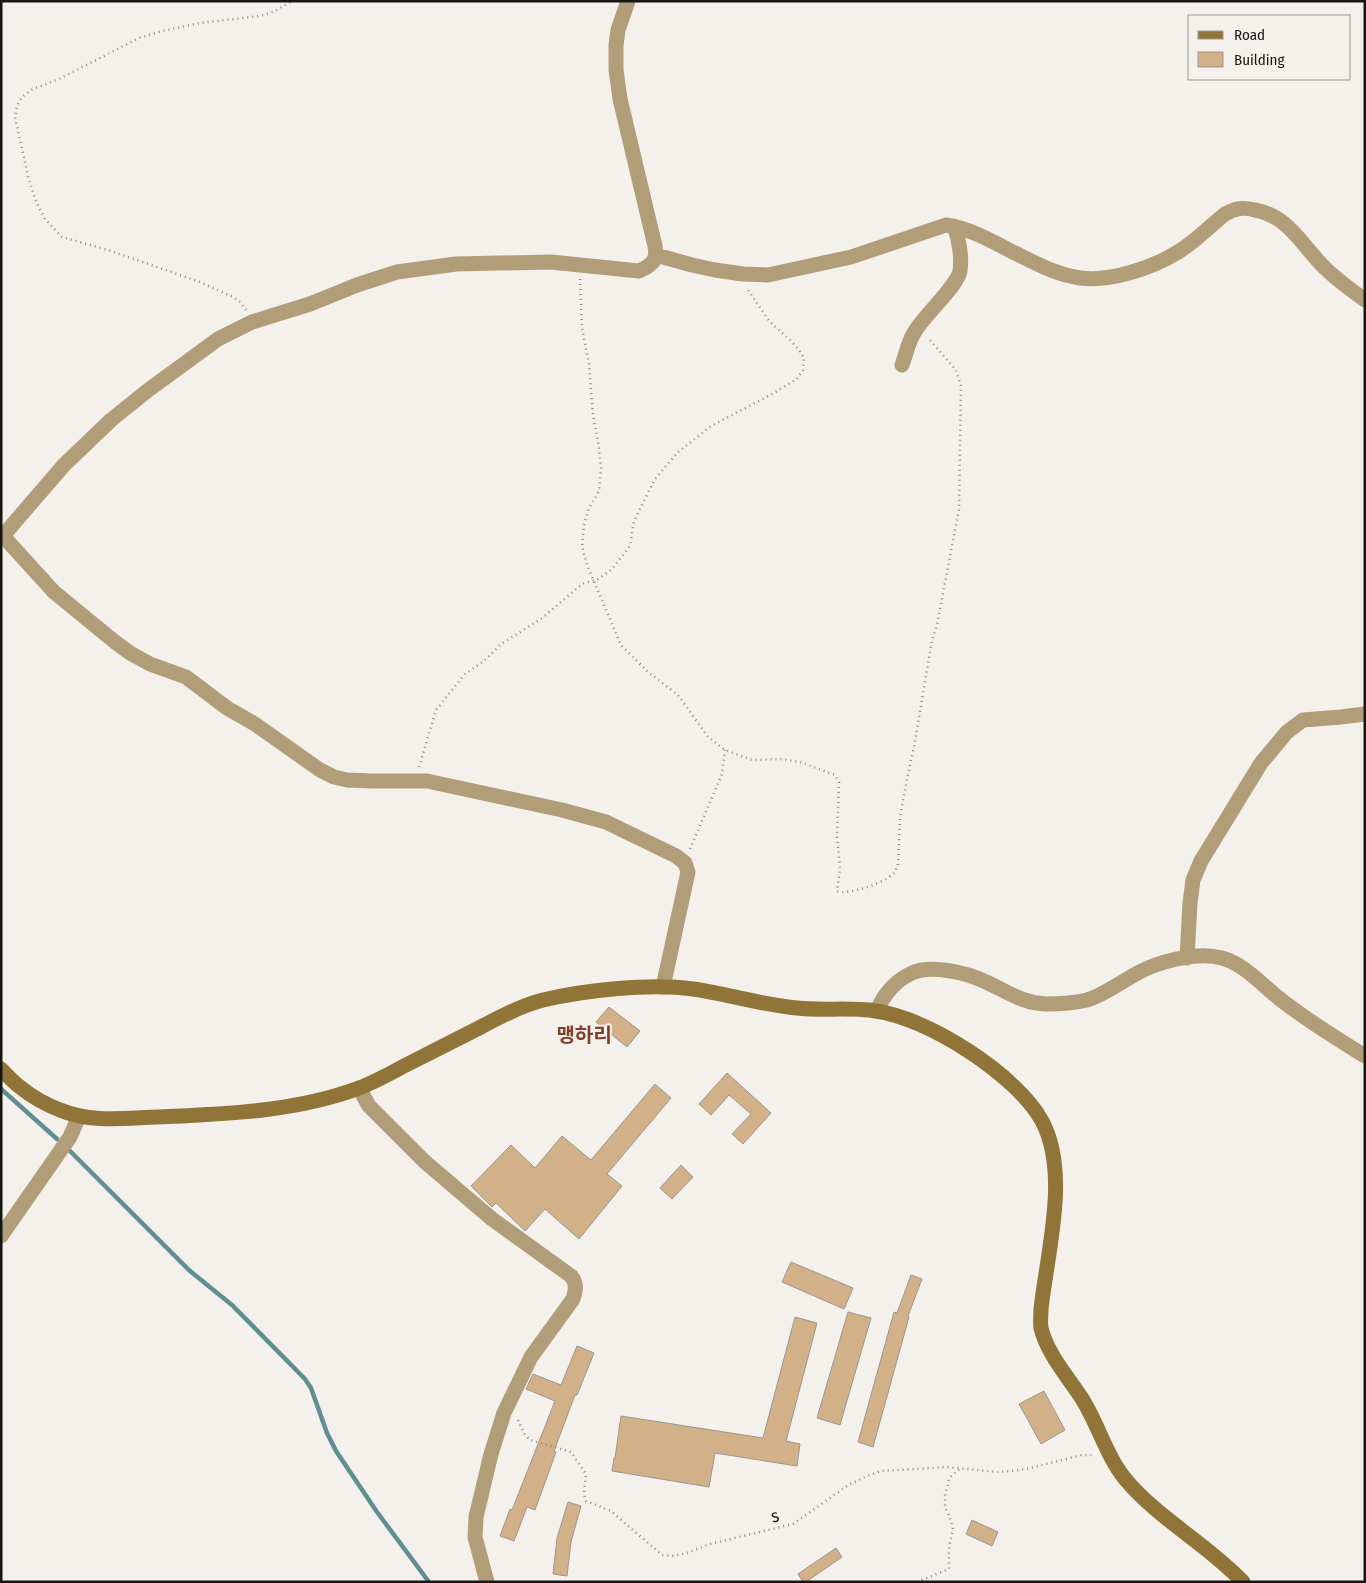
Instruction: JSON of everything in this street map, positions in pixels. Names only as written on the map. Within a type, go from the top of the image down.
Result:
[{"type":"street","points":[[628,1],[618,30],[616,70],[620,99],[655,246],[656,255],[648,267],[639,271],[551,262],[456,264],[418,268],[379,277],[310,304],[252,322],[218,340],[147,391],[111,420],[64,465],[2,537],[54,592],[130,653],[150,664],[186,677],[227,708],[268,732],[320,770],[334,777],[347,780],[415,780],[482,792],[562,810],[606,822],[676,856],[685,863],[688,872],[663,987]]},
{"type":"street","points":[[656,255],[692,265],[743,274],[768,275],[851,257],[946,225],[984,237],[1051,270],[1081,278],[1093,278],[1130,272],[1150,266],[1179,252],[1225,214],[1233,209],[1242,208],[1258,210],[1282,221],[1299,236],[1308,250],[1326,268],[1365,300]]},
{"type":"street","points":[[902,365],[913,334],[918,326],[951,287],[960,273],[957,236],[954,226]]},
{"type":"street","points":[[1187,958],[1190,902],[1200,861],[1261,763],[1287,732],[1303,720],[1365,714]]},
{"type":"street","points":[[877,1011],[881,1000],[894,986],[912,972],[924,970],[960,973],[985,981],[1019,999],[1034,1004],[1049,1004],[1086,1000],[1107,992],[1136,974],[1156,965],[1174,959],[1204,955],[1232,961],[1281,1000],[1365,1056]]},
{"type":"street","points":[[1,1069],[20,1087],[60,1110],[78,1116],[97,1119],[195,1115],[269,1109],[312,1101],[359,1088],[523,1007],[541,1001],[585,993],[620,989],[689,988],[796,1008],[877,1011],[896,1015],[926,1026],[977,1056],[1019,1092],[1033,1107],[1043,1122],[1049,1138],[1056,1180],[1056,1200],[1044,1284],[1041,1326],[1049,1347],[1083,1400],[1111,1457],[1125,1479],[1154,1509],[1243,1582]]},
{"type":"street","points":[[359,1088],[369,1106],[424,1162],[492,1219],[571,1276],[575,1281],[574,1299],[531,1357],[504,1413],[491,1454],[476,1517],[475,1537],[487,1582]]},
{"type":"street","points":[[1,1236],[70,1137],[78,1116]]},
{"type":"path","points":[[252,322],[240,302],[222,291],[174,272],[62,237],[45,219],[35,199],[15,117],[17,106],[22,97],[31,90],[59,79],[139,38],[200,23],[260,16],[275,11],[292,1]]},
{"type":"path","points":[[579,265],[582,328],[589,364],[592,415],[598,441],[600,468],[599,491],[589,508],[584,526],[582,546],[587,565],[621,645],[648,672],[678,695],[708,737],[725,750],[752,760],[781,759],[800,762],[835,775],[839,782],[836,837],[840,868],[837,891],[842,893],[885,880],[894,873],[898,866],[900,816],[932,640],[937,625],[959,509],[961,386],[956,370],[918,326]]},
{"type":"path","points":[[415,780],[436,710],[465,674],[484,661],[501,644],[541,619],[582,584],[594,580],[611,570],[630,546],[634,521],[655,479],[677,453],[711,426],[786,387],[797,379],[803,370],[804,358],[799,350],[770,322],[745,286],[743,274]]},
{"type":"path","points":[[685,863],[722,774],[725,750]]},
{"type":"path","name":"s","points":[[504,1413],[516,1417],[525,1436],[530,1440],[571,1452],[586,1474],[584,1494],[586,1501],[611,1511],[662,1554],[671,1556],[684,1554],[710,1544],[793,1524],[850,1484],[881,1471],[947,1467],[997,1472],[1026,1469],[1082,1455],[1093,1454],[1111,1457]]},
{"type":"path","points":[[917,1582],[949,1569],[949,1547],[953,1528],[945,1507],[945,1494],[950,1477],[962,1468]]},
{"type":"building","points":[[609,1007],[640,1031],[627,1047],[596,1022]]},
{"type":"building","points":[[727,1073],[771,1113],[743,1144],[732,1134],[751,1114],[729,1095],[711,1115],[699,1104]]},
{"type":"building","points":[[655,1084],[671,1098],[607,1174],[622,1186],[579,1239],[545,1209],[525,1231],[496,1203],[492,1207],[471,1186],[511,1145],[535,1168],[562,1136],[591,1160]]},
{"type":"building","points":[[681,1165],[693,1177],[672,1199],[660,1188]]},
{"type":"building","points":[[791,1262],[853,1288],[844,1309],[782,1282]]},
{"type":"building","points":[[911,1275],[922,1279],[908,1316],[873,1447],[858,1442],[894,1312],[897,1313]]},
{"type":"building","points":[[848,1312],[871,1318],[840,1425],[817,1418]]},
{"type":"building","points":[[795,1317],[817,1323],[786,1441],[800,1444],[797,1466],[715,1453],[709,1487],[612,1471],[621,1416],[763,1438]]},
{"type":"building","points":[[577,1346],[594,1353],[577,1395],[575,1395],[535,1510],[527,1507],[514,1541],[500,1536],[555,1401],[526,1389],[533,1374],[561,1385]]},
{"type":"building","points":[[1044,1391],[1065,1430],[1041,1444],[1019,1404]]},
{"type":"building","points":[[568,1502],[581,1506],[571,1542],[567,1576],[553,1574],[557,1538]]},
{"type":"building","points":[[972,1520],[998,1532],[992,1546],[966,1534]]},
{"type":"building","points":[[836,1548],[842,1557],[806,1582],[803,1582],[798,1574]]},
{"type":"waterway","points":[[1,1089],[57,1139]]},
{"type":"waterway","points":[[70,1151],[190,1271],[232,1305],[305,1379],[311,1388],[327,1433],[336,1451],[377,1512],[429,1582]]},
{"type":"district","name":"맹하리","points":[[584,1035]]}]
